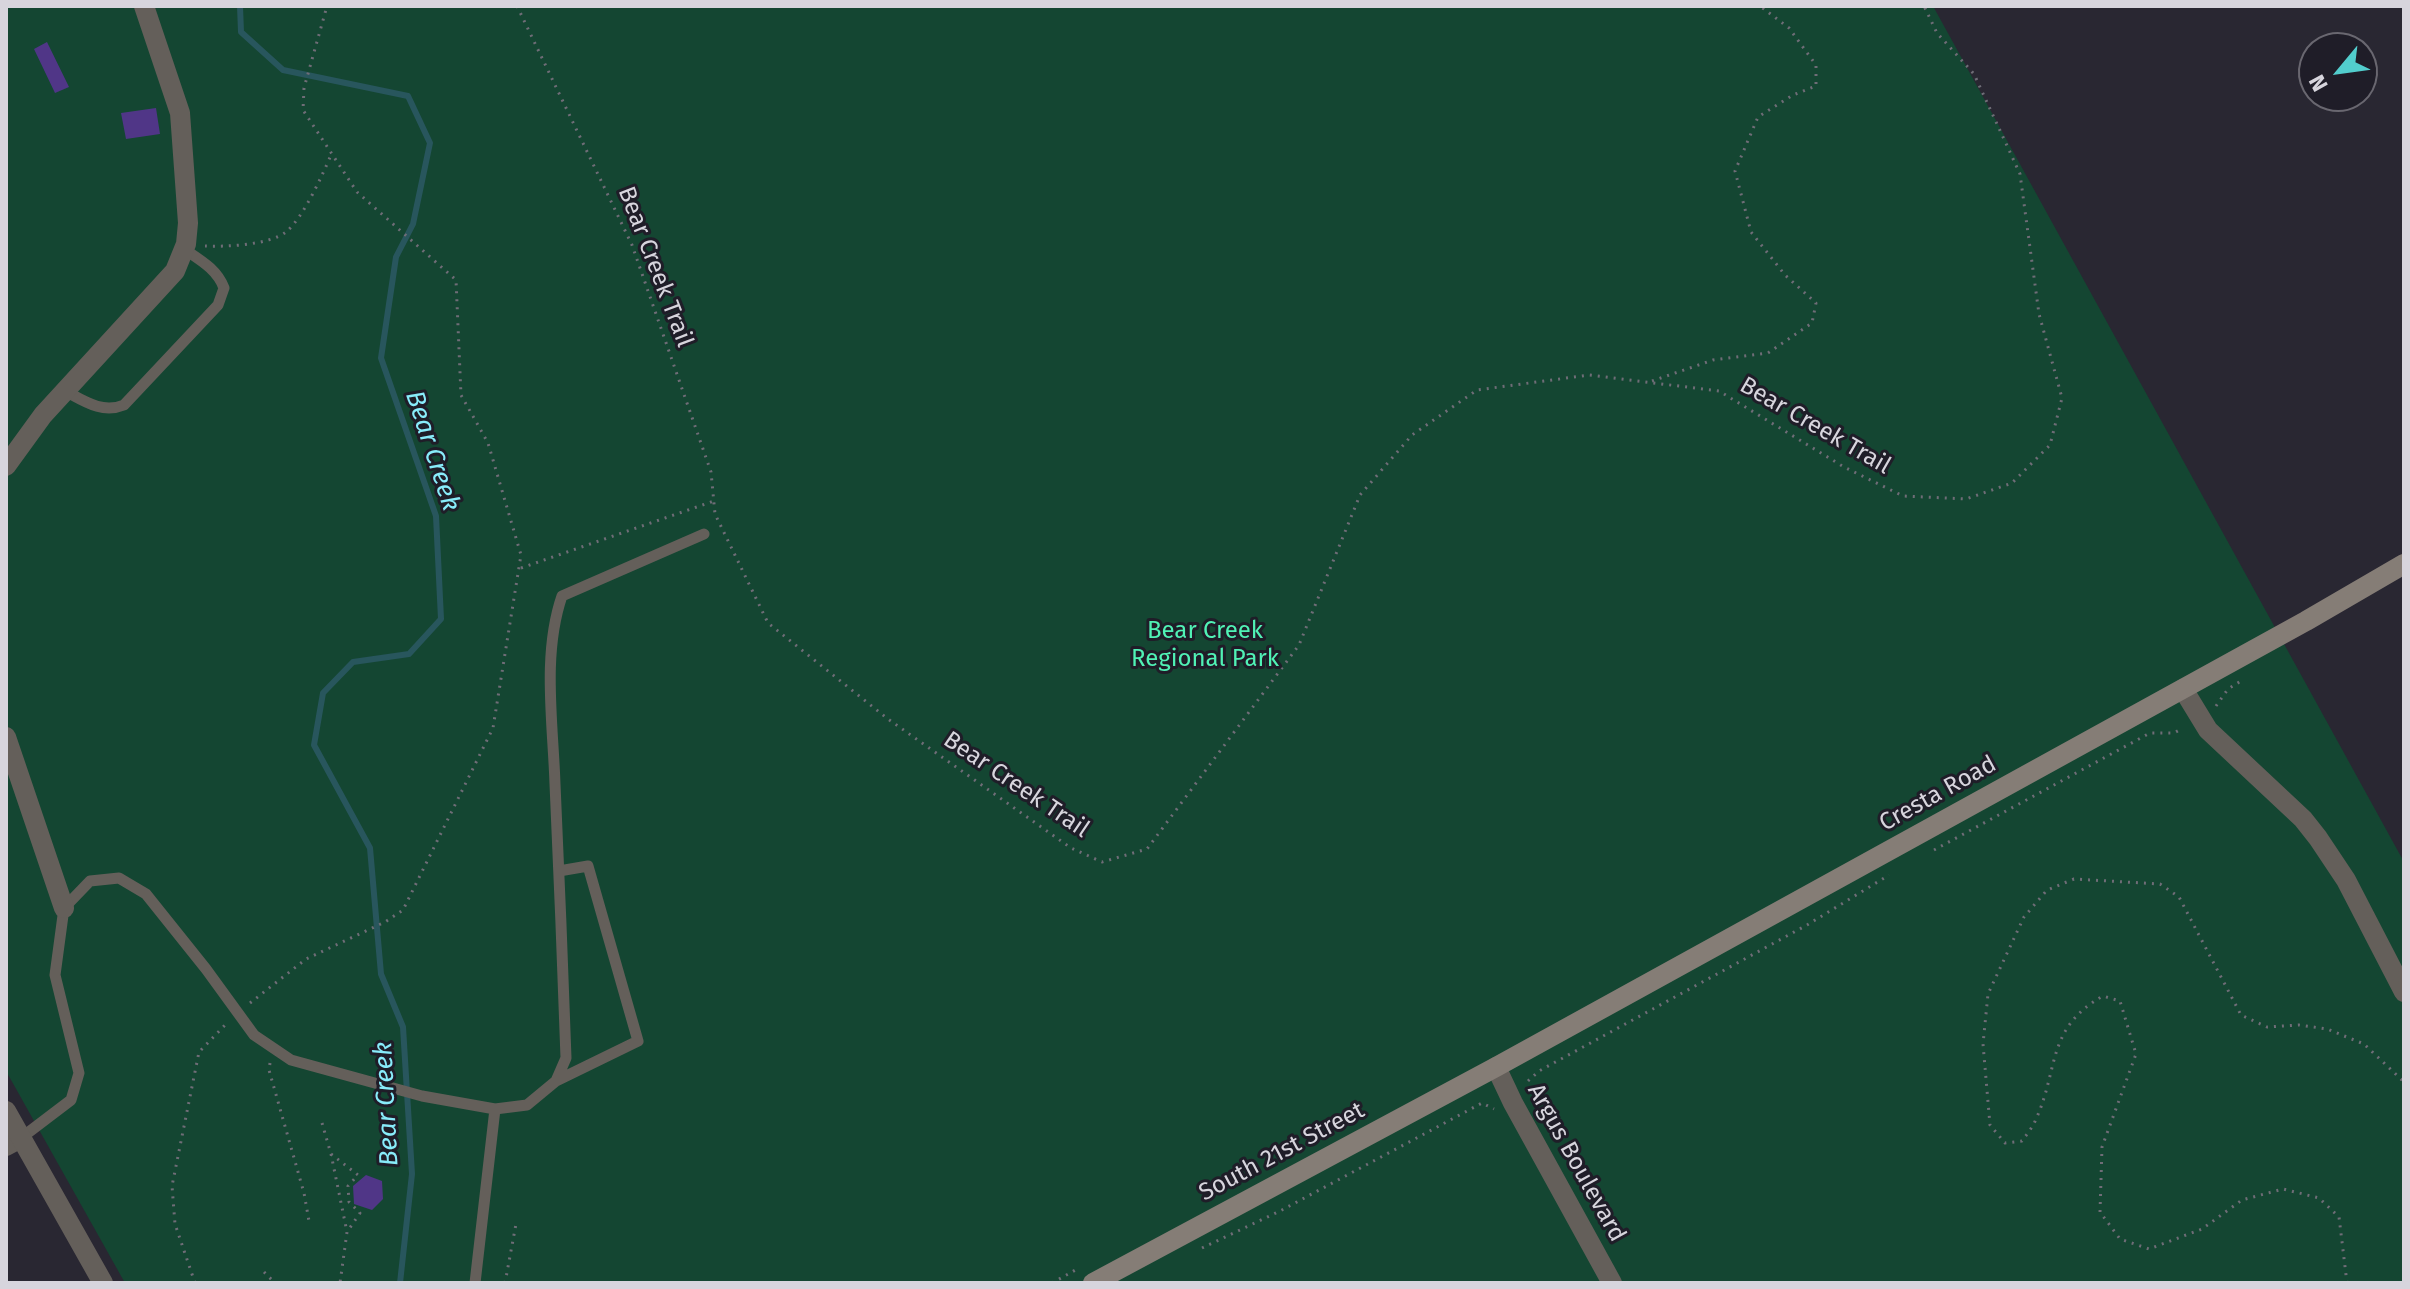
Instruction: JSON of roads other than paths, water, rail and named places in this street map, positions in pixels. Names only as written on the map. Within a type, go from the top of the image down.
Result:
[{"type":"main road","name":"Cresta Road","points":[[1496,1067],[2404,564]]},
{"type":"main road","name":"South 21st Street","points":[[1093,1283],[1496,1067]]},
{"type":"street","points":[[6,466],[43,415],[175,271],[185,246],[188,223],[180,113],[144,6]]},
{"type":"street","points":[[2183,689],[2208,730],[2303,819],[2318,838],[2346,880],[2404,992]]},
{"type":"street","points":[[6,737],[64,908]]},
{"type":"street","name":"Argus Boulevard","points":[[1496,1067],[1612,1283]]},
{"type":"street","points":[[6,1111],[13,1142],[103,1283]]},
{"type":"lane","points":[[65,391],[103,408],[114,409],[124,405],[218,305],[224,288],[220,278],[185,246]]},
{"type":"lane","points":[[556,1081],[566,1058],[552,691],[553,623],[562,596],[704,534]]},
{"type":"lane","points":[[13,1142],[71,1100],[79,1073],[55,975],[64,908],[90,881],[119,878],[146,894],[254,1035],[291,1060],[422,1096],[495,1109],[527,1105],[556,1081],[638,1041],[588,866],[559,871]]},
{"type":"lane","points":[[475,1283],[495,1109]]},
{"type":"waterway","name":"Bear Creek","points":[[240,6],[241,32],[283,70],[408,96],[430,143],[413,224],[396,257],[381,358],[436,516],[441,619],[409,654],[353,662],[323,693],[314,745],[370,848],[381,974],[403,1027],[412,1174],[400,1283]]},
{"type":"park label","name":"Bear Creek Regional Park","points":[[1205,645]]}]
